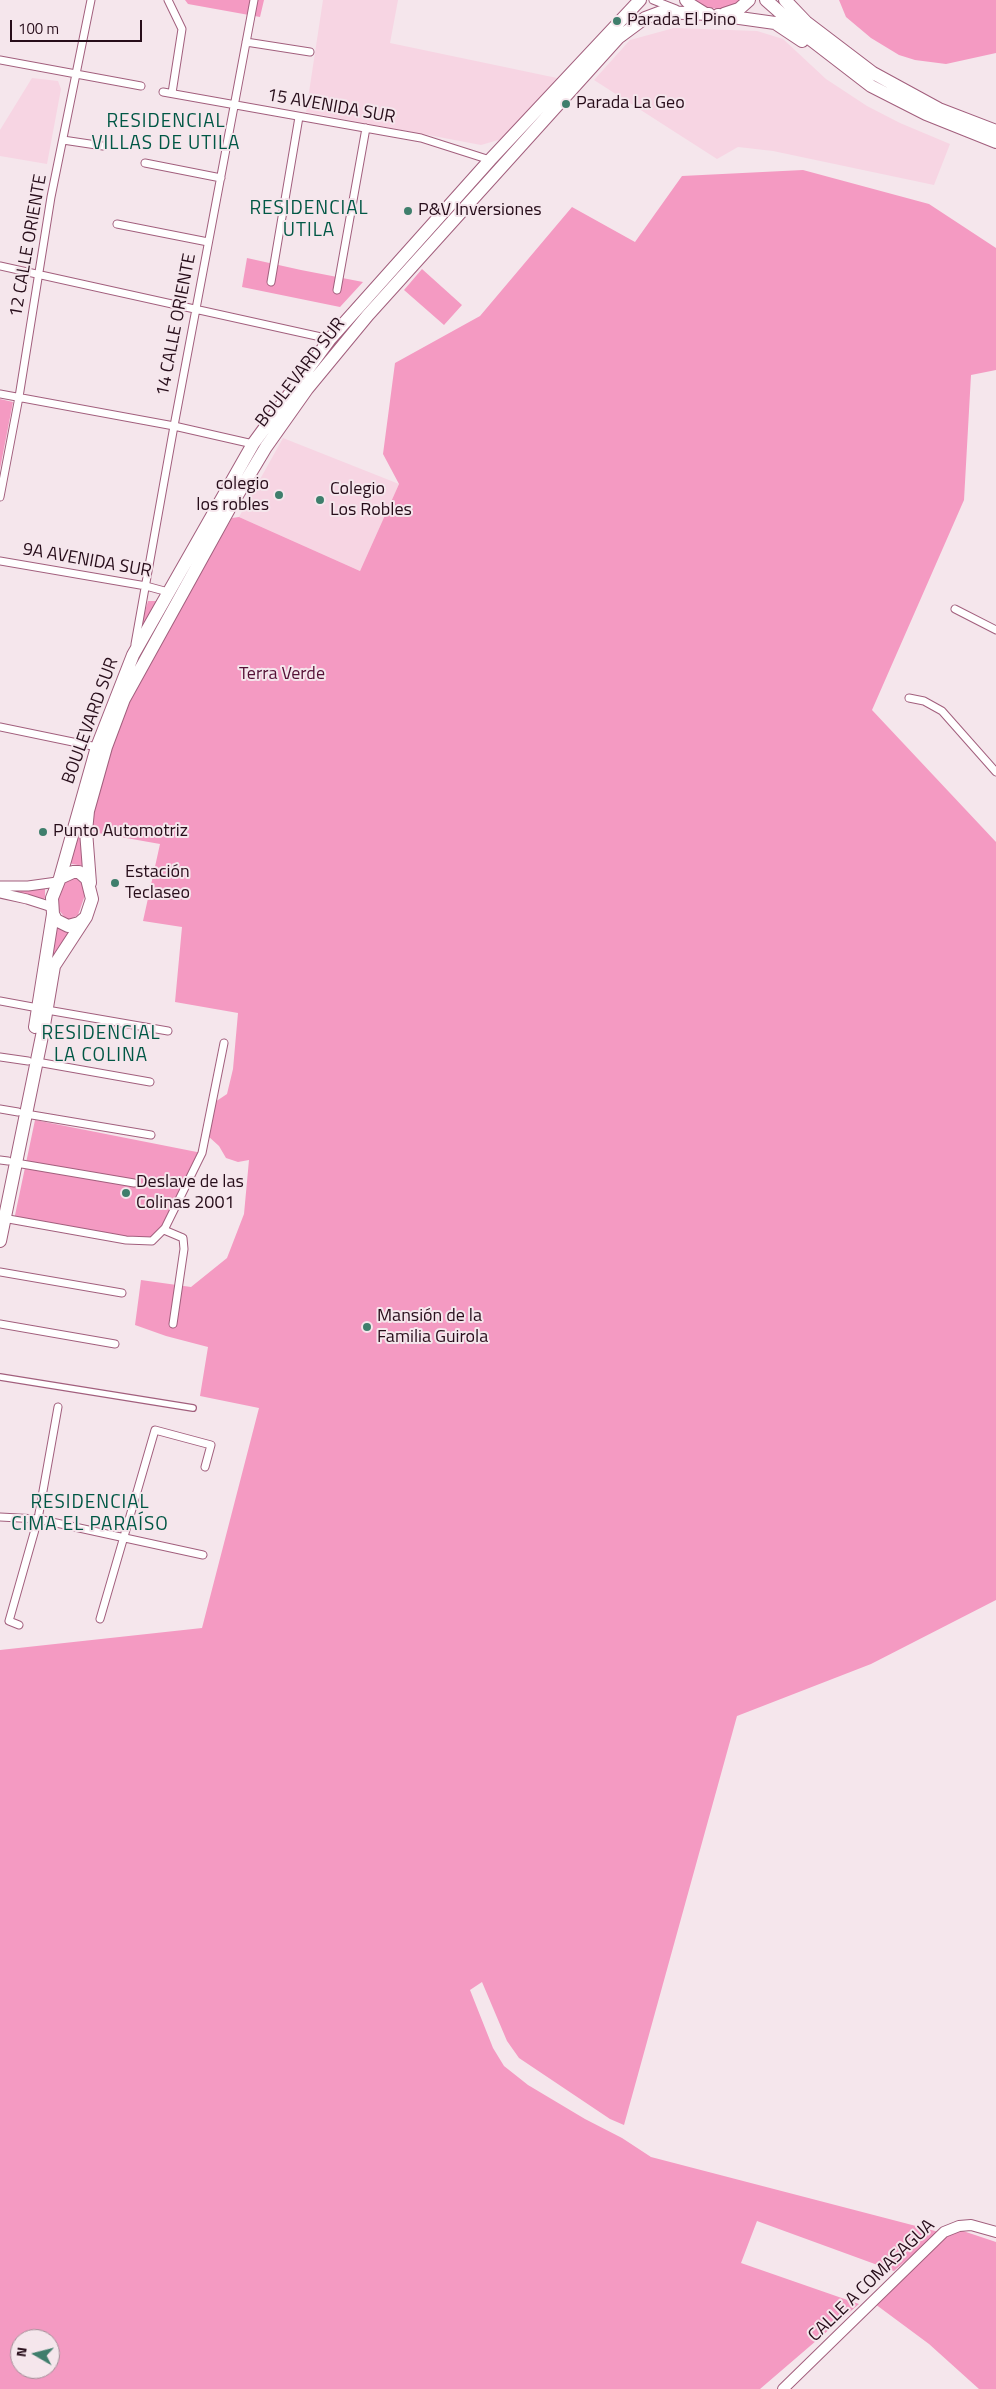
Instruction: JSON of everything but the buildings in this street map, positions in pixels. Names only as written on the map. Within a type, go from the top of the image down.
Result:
[{"type":"highway","name":"BOULEVARD SUR","points":[[58,880],[97,747],[133,656],[253,444],[330,339],[490,160],[640,0]]},
{"type":"highway","points":[[686,0],[699,11],[778,25],[871,86],[926,114],[996,142]]},
{"type":"highway","points":[[714,15],[739,9],[749,0]]},
{"type":"highway","points":[[766,0],[810,39],[871,86]]},
{"type":"highway","points":[[785,0],[806,22],[824,33],[873,73],[939,109],[996,131]]},
{"type":"highway","points":[[796,0],[824,33]]},
{"type":"highway","name":"BOULEVARD SUR","points":[[90,883],[86,831],[88,810],[104,754],[124,698],[175,604],[266,446],[306,389],[368,315],[618,38],[641,20],[656,14],[671,12],[714,15]]},
{"type":"highway","points":[[0,1199],[8,1161],[22,1113],[42,1009],[53,911],[52,898],[58,880],[68,872],[79,872],[90,883],[92,899],[86,917],[54,966],[42,1009]]},
{"type":"highway","points":[[53,911],[56,920],[68,926],[79,923],[86,917]]},
{"type":"highway","points":[[0,1240],[8,1161]]},
{"type":"main road","name":"CALLE A COMASAGUA","points":[[783,2389],[944,2232],[959,2226],[970,2225],[996,2232]]},
{"type":"street","name":"12 CALLE ORIENTE","points":[[0,497],[19,398],[39,274],[91,0]]},
{"type":"street","points":[[168,0],[182,29],[172,93]]},
{"type":"street","name":"14 CALLE ORIENTE","points":[[133,656],[254,0]]},
{"type":"street","points":[[653,0],[687,13]]},
{"type":"street","points":[[246,42],[310,52]]},
{"type":"street","points":[[0,60],[141,86]]},
{"type":"street","name":"15 AVENIDA SUR","points":[[164,92],[421,138],[490,160]]},
{"type":"street","points":[[271,282],[299,117]]},
{"type":"street","points":[[337,290],[366,128]]},
{"type":"street","points":[[64,140],[103,146]]},
{"type":"street","points":[[145,163],[220,178]]},
{"type":"street","points":[[117,224],[208,242]]},
{"type":"street","points":[[0,266],[330,339]]},
{"type":"street","points":[[0,394],[174,426],[253,444]]},
{"type":"street","name":"9A AVENIDA SUR","points":[[0,561],[146,586],[168,592]]},
{"type":"street","points":[[955,608],[996,630]]},
{"type":"street","points":[[909,698],[924,701],[942,711],[996,772]]},
{"type":"street","points":[[0,727],[97,747]]},
{"type":"street","points":[[0,886],[28,886],[58,880]]},
{"type":"street","points":[[0,893],[53,911]]},
{"type":"street","points":[[0,1001],[168,1031]]},
{"type":"street","points":[[2,1218],[152,1242],[164,1230],[204,1148],[224,1043]]},
{"type":"street","points":[[0,1057],[150,1082]]},
{"type":"street","points":[[0,1109],[151,1135]]},
{"type":"street","points":[[8,1161],[134,1183]]},
{"type":"street","points":[[164,1230],[183,1238],[184,1243],[173,1324]]},
{"type":"street","points":[[0,1272],[122,1293]]},
{"type":"street","points":[[0,1324],[115,1344]]},
{"type":"street","points":[[0,1376],[193,1408]]},
{"type":"street","points":[[19,1625],[10,1621],[38,1519],[58,1407]]},
{"type":"street","points":[[100,1619],[156,1430],[211,1445],[205,1467]]},
{"type":"street","points":[[0,1518],[38,1519],[203,1555]]},
{"type":"shaded area","points":[[323,0],[398,0],[390,43],[557,78],[502,139],[481,145],[306,112]]},
{"type":"shaded area","points":[[674,28],[757,31],[783,39],[826,79],[867,106],[900,123],[950,144],[934,185],[773,151],[738,147],[717,159],[594,80],[630,40]]},
{"type":"shaded area","points":[[32,78],[58,81],[61,89],[47,164],[0,156],[0,130]]},
{"type":"shaded area","name":"Colegio Los Robles","points":[[283,438],[399,484],[360,571],[239,517]]},
{"type":"green space","points":[[185,0],[264,0],[260,17],[188,4]]},
{"type":"green space","points":[[693,0],[743,0],[723,10],[701,6]]},
{"type":"green space","points":[[839,0],[996,0],[996,53],[946,64],[915,60],[899,55],[871,38],[846,17]]},
{"type":"green space","name":"Terra Verde","points":[[803,170],[929,204],[996,248],[996,370],[971,375],[964,500],[872,710],[996,842],[996,1600],[871,1664],[737,1716],[624,2125],[610,2119],[519,2058],[507,2041],[482,1982],[470,1990],[493,2048],[504,2066],[528,2085],[585,2119],[622,2138],[651,2157],[939,2232],[894,2271],[757,2221],[741,2263],[859,2304],[760,2389],[0,2389],[0,1650],[202,1628],[259,1408],[200,1396],[208,1347],[166,1336],[135,1325],[141,1280],[191,1287],[227,1258],[244,1214],[249,1160],[238,1162],[226,1158],[219,1146],[208,1136],[215,1102],[227,1094],[233,1069],[238,1013],[175,1002],[182,927],[143,921],[160,844],[81,830],[83,866],[72,864],[69,861],[82,812],[136,685],[232,518],[239,517],[360,571],[399,484],[383,454],[395,363],[480,316],[572,207],[635,242],[682,176]]},
{"type":"green space","points":[[247,258],[363,282],[340,307],[242,287]]},
{"type":"green space","points":[[422,269],[462,305],[444,325],[404,290]]},
{"type":"green space","points":[[0,399],[13,402],[0,469]]},
{"type":"green space","points":[[148,601],[161,601],[145,626],[141,625]]},
{"type":"green space","points":[[74,877],[82,883],[85,890],[84,898],[78,915],[71,919],[66,919],[58,909],[57,900],[65,881]]},
{"type":"green space","points":[[45,888],[45,898],[42,900],[6,889]]},
{"type":"green space","points":[[57,927],[70,932],[49,961]]},
{"type":"green space","points":[[35,1120],[202,1153],[159,1235],[142,1242],[14,1220]]},
{"type":"green space","points":[[954,2228],[996,2242],[996,2389],[979,2389],[929,2344],[871,2301]]},
{"type":"place","name":"Parada El Pino","points":[[617,21]]},
{"type":"place","name":"Parada La Geo","points":[[566,104]]},
{"type":"place","name":"P&V Inversiones","points":[[408,211]]},
{"type":"place","name":"colegio los robles","points":[[279,495]]},
{"type":"place","name":"Colegio Los Robles","points":[[320,500]]},
{"type":"place","name":"Punto Automotriz","points":[[43,832]]},
{"type":"place","name":"Estación Teclaseo","points":[[115,883]]},
{"type":"place","name":"Deslave de las Colinas 2001","points":[[126,1193]]},
{"type":"place","name":"Mansión de la Familia Guirola","points":[[367,1327]]},
{"type":"district","name":"RESIDENCIAL VILLAS DE UTILA","points":[[166,133]]},
{"type":"district","name":"RESIDENCIAL UTILA","points":[[309,220]]},
{"type":"district","name":"RESIDENCIAL LA COLINA","points":[[101,1045]]},
{"type":"district","name":"RESIDENCIAL CIMA EL PARAÍSO","points":[[90,1514]]}]
